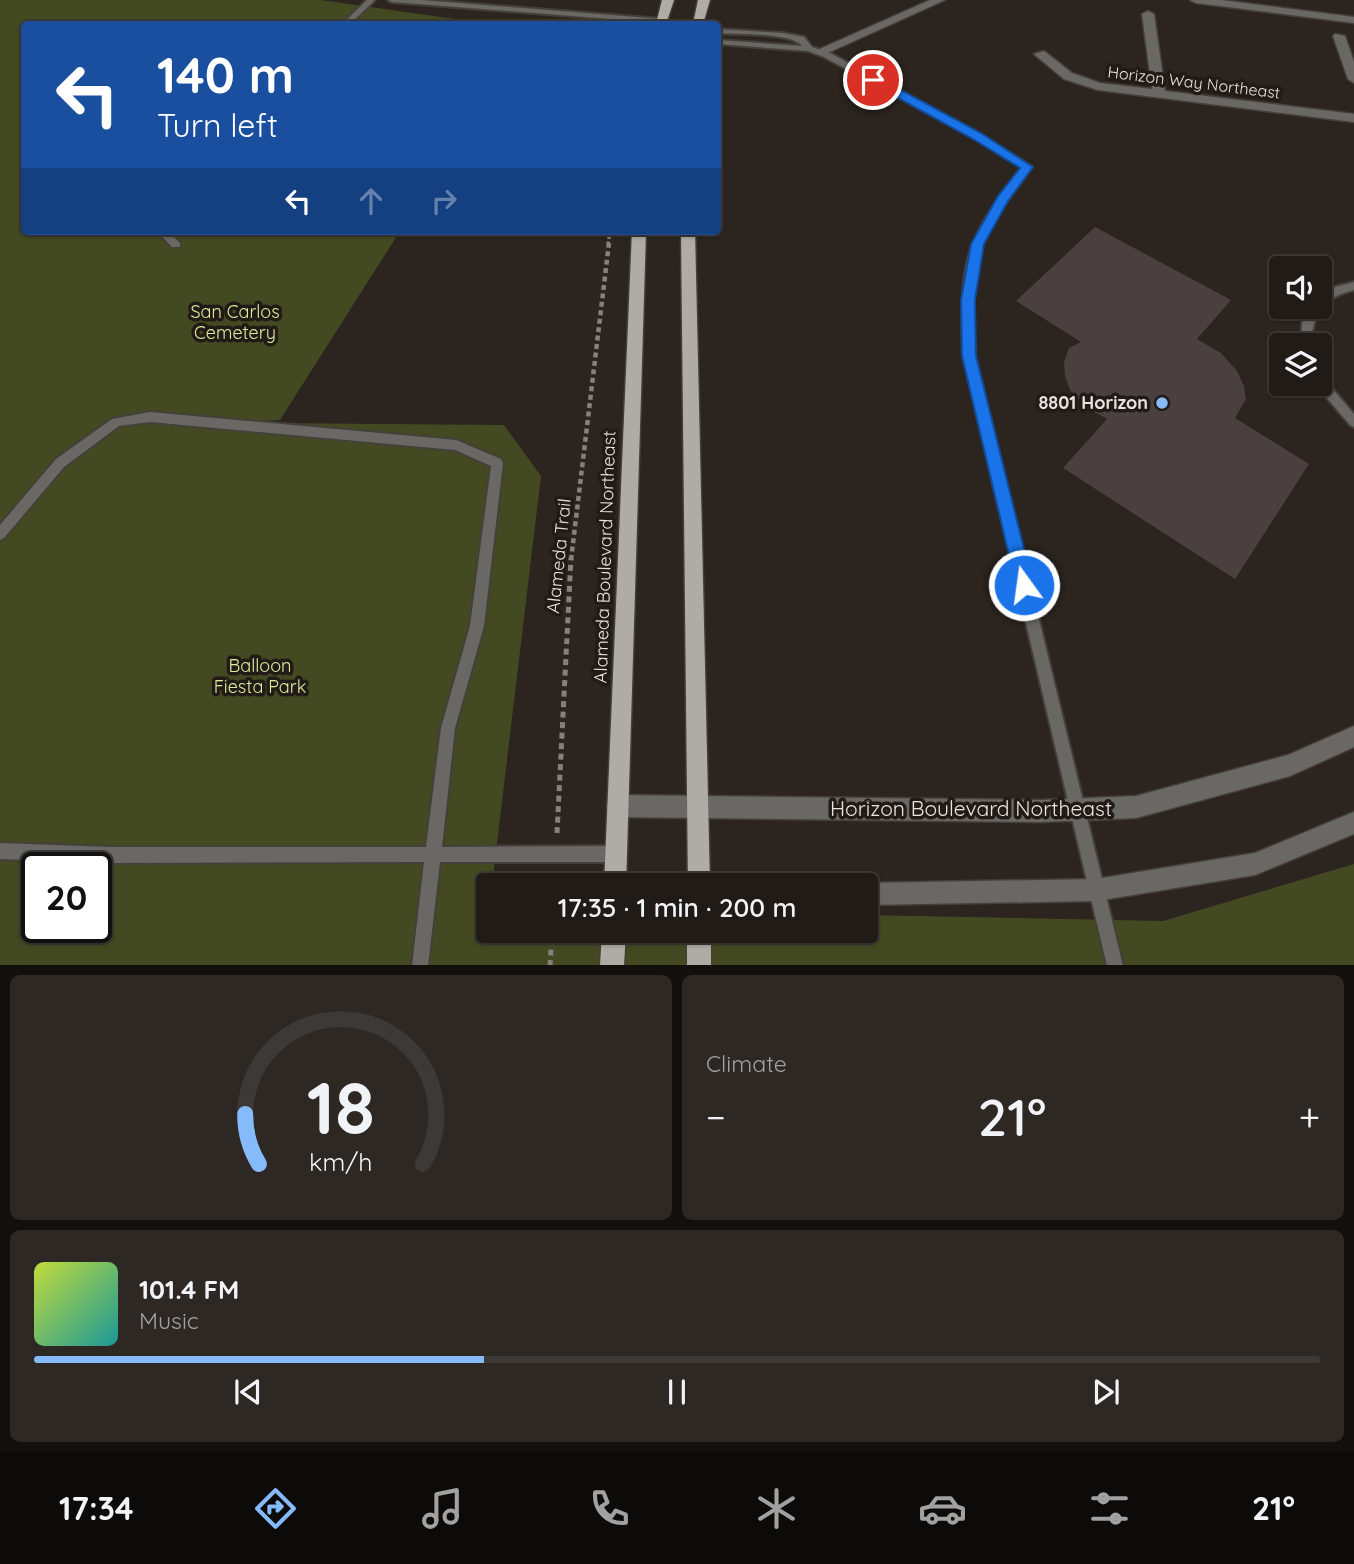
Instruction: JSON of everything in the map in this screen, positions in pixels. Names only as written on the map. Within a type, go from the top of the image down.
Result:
[{"type":"main road","points":[[664,21],[668,0]]},
{"type":"main road","points":[[699,21],[704,0]]},
{"type":"main road","name":"Alameda Boulevard Northeast","points":[[616,873],[639,235]]},
{"type":"main road","points":[[688,235],[699,873]]},
{"type":"main road","points":[[612,965],[613,943]]},
{"type":"main road","points":[[699,943],[699,965]]},
{"type":"street","points":[[814,50],[939,0]]},
{"type":"street","points":[[1196,0],[1354,20]]},
{"type":"street","points":[[1148,14],[1159,94]]},
{"type":"street","points":[[1339,36],[1354,79]]},
{"type":"street","name":"Horizon Way Northeast","points":[[1040,54],[1077,81],[1098,86],[1354,118]]},
{"type":"street","name":"Horizon Boulevard Northeast","points":[[618,806],[1077,811],[1136,807],[1290,765],[1354,736]]},
{"type":"street","points":[[878,894],[1096,890],[1255,864],[1354,822]]},
{"type":"lane","points":[[348,21],[370,0]]},
{"type":"lane","points":[[392,0],[640,21]]},
{"type":"lane","points":[[721,31],[783,35],[801,39],[814,50],[977,136],[1027,167],[1003,199],[978,244],[968,300],[969,356],[1115,965]]},
{"type":"lane","points":[[721,42],[814,50]]},
{"type":"lane","points":[[166,235],[176,245]]},
{"type":"lane","points":[[1332,293],[1354,286]]},
{"type":"lane","points":[[1332,396],[1354,422]]},
{"type":"lane","points":[[0,534],[60,463],[116,422],[150,417],[457,445],[497,463],[477,626],[448,728],[435,856],[420,965]]},
{"type":"lane","points":[[0,852],[111,855],[617,854]]},
{"type":"path","name":"Alameda Trail","points":[[556,854],[568,587],[610,235]]},
{"type":"path","points":[[550,965],[551,943]]},
{"type":"green space","name":"Balloon Fiesta Park","points":[[0,0],[321,0],[469,21],[21,21],[21,235],[397,235],[280,420],[256,421],[504,425],[541,476],[493,873],[476,873],[476,943],[878,943],[878,915],[1163,921],[1354,864],[1354,965],[0,965]]},
{"type":"building","name":"8801 Horizon","points":[[1095,227],[1231,300],[1197,339],[1221,353],[1237,371],[1246,399],[1235,418],[1309,464],[1235,579],[1063,468],[1107,419],[1085,407],[1070,390],[1065,376],[1064,362],[1069,348],[1081,342],[1016,301]]},
{"type":"place","name":"8801 Horizon","points":[[1162,403]]},
{"type":"route","points":[[873,80],[977,136],[1027,167],[1003,199],[978,244],[968,300],[969,356],[1024,585]]},
{"type":"park label","name":"San Carlos Cemetery","points":[[235,322]]}]
